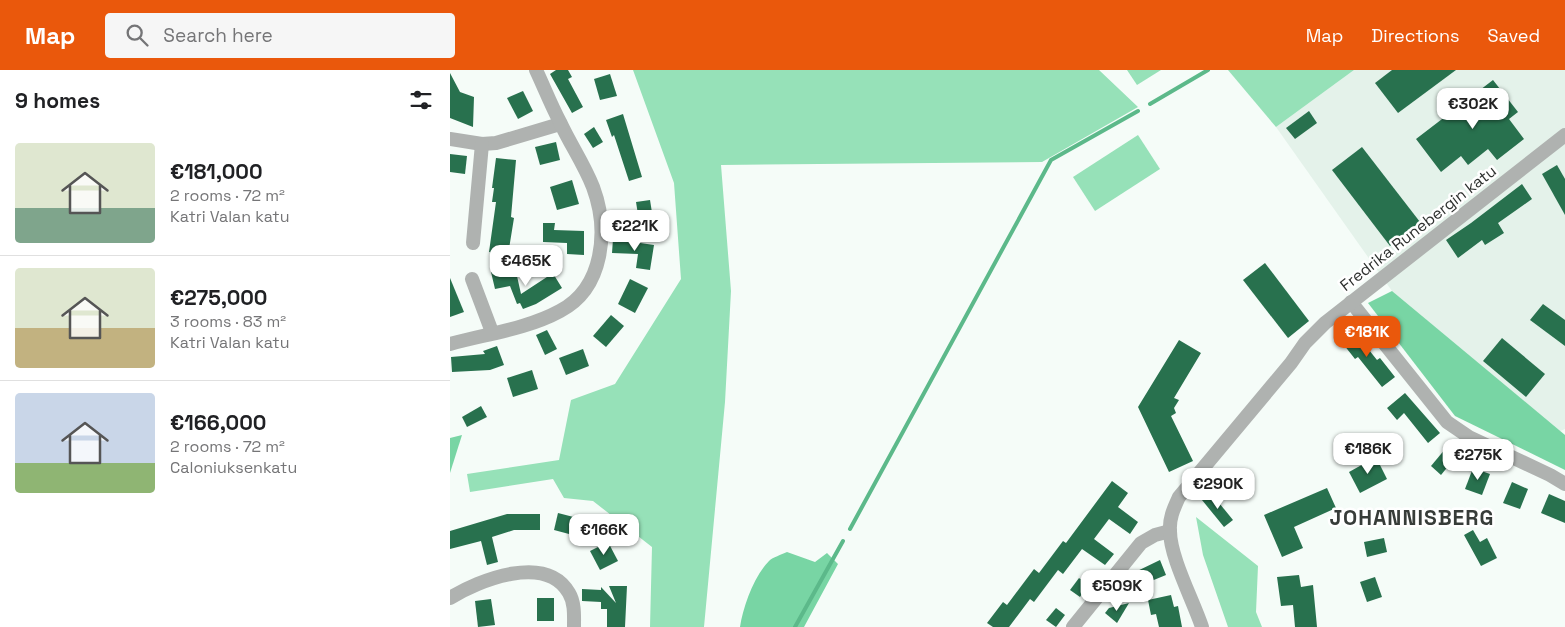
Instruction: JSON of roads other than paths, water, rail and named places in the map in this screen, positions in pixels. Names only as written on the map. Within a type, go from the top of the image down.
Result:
[{"type":"street","points":[[450,344],[542,320],[561,311],[575,301],[585,290],[598,262],[601,227],[593,188],[560,124],[536,70]]},
{"type":"street","points":[[450,139],[482,144],[528,135],[560,124]]},
{"type":"street","name":"Fredrika Runebergin katu","points":[[1170,531],[1172,513],[1179,497],[1286,370],[1305,342],[1325,322],[1565,134]]},
{"type":"street","points":[[473,243],[482,144]]},
{"type":"street","points":[[472,279],[492,332]]},
{"type":"street","points":[[1351,302],[1446,422],[1469,437],[1565,484]]},
{"type":"street","points":[[1074,627],[1141,543],[1155,534],[1170,531],[1174,550],[1202,627]]},
{"type":"street","points":[[450,598],[479,582],[506,574],[537,572],[561,584],[569,593],[574,606],[574,627]]},
{"type":"waterway","points":[[1150,104],[1208,70]]},
{"type":"waterway","points":[[850,529],[1051,160],[1138,111]]},
{"type":"waterway","points":[[795,627],[843,541]]},
{"type":"district","name":"JOHANNISBERG","points":[[1412,517]]}]
